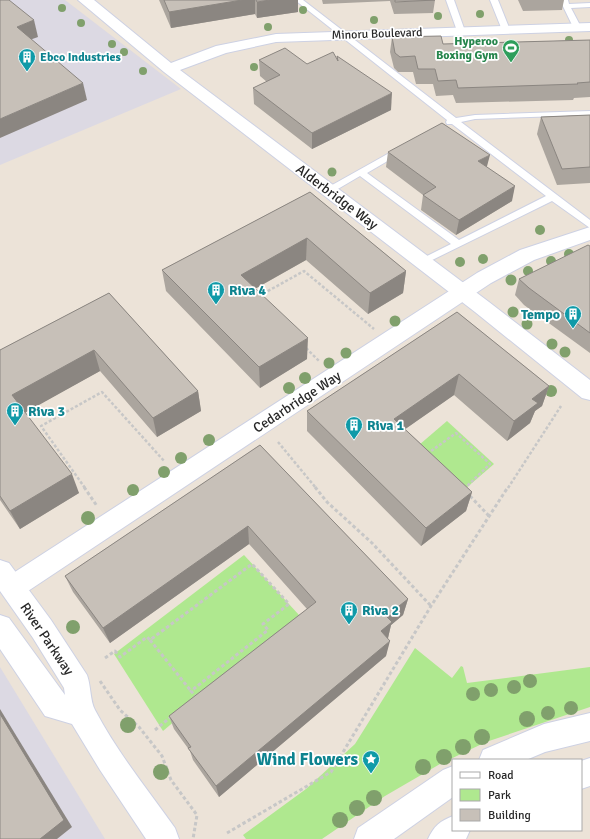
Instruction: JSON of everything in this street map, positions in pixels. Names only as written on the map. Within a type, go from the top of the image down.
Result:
[{"type":"street","name":"Alderbridge Way","points":[[85,0],[168,69],[463,292],[590,392]]},
{"type":"street","name":"Minoru Boulevard","points":[[168,69],[215,51],[253,41],[292,37],[584,27]]},
{"type":"street","name":"Cedarbridge Way","points":[[6,579],[484,278],[527,256],[590,233]]},
{"type":"street","name":"River Parkway","points":[[6,579],[42,629],[77,684],[80,713],[164,839]]},
{"type":"street","points":[[0,627],[55,706],[80,713]]},
{"type":"street","points":[[495,759],[544,738],[590,727]]},
{"type":"street","points":[[369,839],[452,781]]},
{"type":"street","points":[[442,839],[454,831]]},
{"type":"lane","points":[[299,0],[590,225]]},
{"type":"lane","points":[[450,0],[461,31]]},
{"type":"lane","points":[[494,0],[506,30]]},
{"type":"lane","points":[[566,3],[590,5]]},
{"type":"lane","points":[[566,3],[584,27]]},
{"type":"lane","points":[[440,127],[453,120],[475,117],[590,113]]},
{"type":"lane","points":[[328,191],[407,146]]},
{"type":"lane","points":[[360,172],[458,244]]},
{"type":"lane","points":[[422,262],[552,197]]},
{"type":"path","points":[[254,298],[304,271],[374,329]]},
{"type":"path","points":[[304,346],[320,362]]},
{"type":"path","points":[[97,506],[41,426],[102,392],[165,462]]},
{"type":"path","points":[[228,832],[330,772],[431,606],[561,406]]},
{"type":"path","points":[[430,460],[425,455],[456,432],[490,464],[463,490]]},
{"type":"path","points":[[278,442],[327,502],[372,543],[431,606]]},
{"type":"path","points":[[468,495],[489,516]]},
{"type":"path","points":[[150,640],[252,564],[289,604],[263,624],[268,630],[191,690]]},
{"type":"path","points":[[105,658],[115,651],[120,657],[147,637],[196,697],[190,702]]},
{"type":"path","points":[[98,679],[120,710],[139,727],[162,756],[171,780],[197,816],[193,839]]},
{"type":"path","points":[[155,730],[178,711]]},
{"type":"shaded area","points":[[0,0],[65,0],[181,89],[0,165]]},
{"type":"shaded area","points":[[0,667],[105,839],[0,839]]},
{"type":"green space","points":[[447,421],[494,464],[465,489],[419,445]]},
{"type":"green space","points":[[244,555],[299,615],[163,731],[114,654]]},
{"type":"green space","points":[[415,648],[452,678],[461,666],[463,667],[467,683],[590,667],[590,707],[486,742],[440,764],[385,796],[322,839],[246,839],[243,835],[306,789],[355,744]]},
{"type":"building","name":"Ebco Industries","points":[[0,0],[9,0],[34,20],[17,27],[83,83],[0,119]]},
{"type":"building","points":[[164,0],[242,0],[169,12]]},
{"type":"building","points":[[256,0],[270,0],[257,2]]},
{"type":"building","points":[[395,0],[435,0],[395,2]]},
{"type":"building","points":[[441,36],[443,44],[590,40],[590,82],[577,83],[578,84],[458,88],[456,80],[438,81],[435,69],[418,69],[415,56],[400,57],[395,53],[392,37]]},
{"type":"building","points":[[285,48],[307,64],[333,52],[338,61],[337,56],[392,93],[312,133],[253,88],[280,75],[259,60]]},
{"type":"building","points":[[590,115],[590,167],[562,169],[541,117]]},
{"type":"building","points":[[442,123],[490,155],[478,161],[515,186],[459,220],[423,195],[436,187],[388,152]]},
{"type":"building","points":[[310,192],[406,271],[370,293],[307,238],[241,275],[308,338],[259,367],[162,270]]},
{"type":"building","name":"Tempo","points":[[588,245],[590,246],[590,333],[519,279]]},
{"type":"building","name":"Riva 3","points":[[109,293],[198,391],[153,418],[94,350],[12,395],[72,474],[10,511],[0,496],[0,350]]},
{"type":"building","name":"Riva 1","points":[[457,312],[549,386],[532,399],[538,403],[514,421],[459,374],[394,419],[472,492],[426,528],[307,411]]},
{"type":"building","name":"Riva 2","points":[[260,445],[408,599],[386,616],[392,622],[381,631],[390,641],[216,786],[188,748],[191,747],[169,716],[316,602],[248,526],[103,628],[65,576]]},
{"type":"building","points":[[0,714],[64,820],[40,839],[0,839]]},
{"type":"place","name":"Hyperoo Boxing Gym","points":[[511,63]]},
{"type":"place","name":"Ebco Industries","points":[[27,72]]},
{"type":"place","name":"Riva 4","points":[[216,305]]},
{"type":"place","name":"Tempo","points":[[573,329]]},
{"type":"place","name":"Riva 3","points":[[15,426]]},
{"type":"place","name":"Riva 1","points":[[354,440]]},
{"type":"place","name":"Riva 2","points":[[349,625]]},
{"type":"place","name":"Wind Flowers","points":[[371,774]]}]
